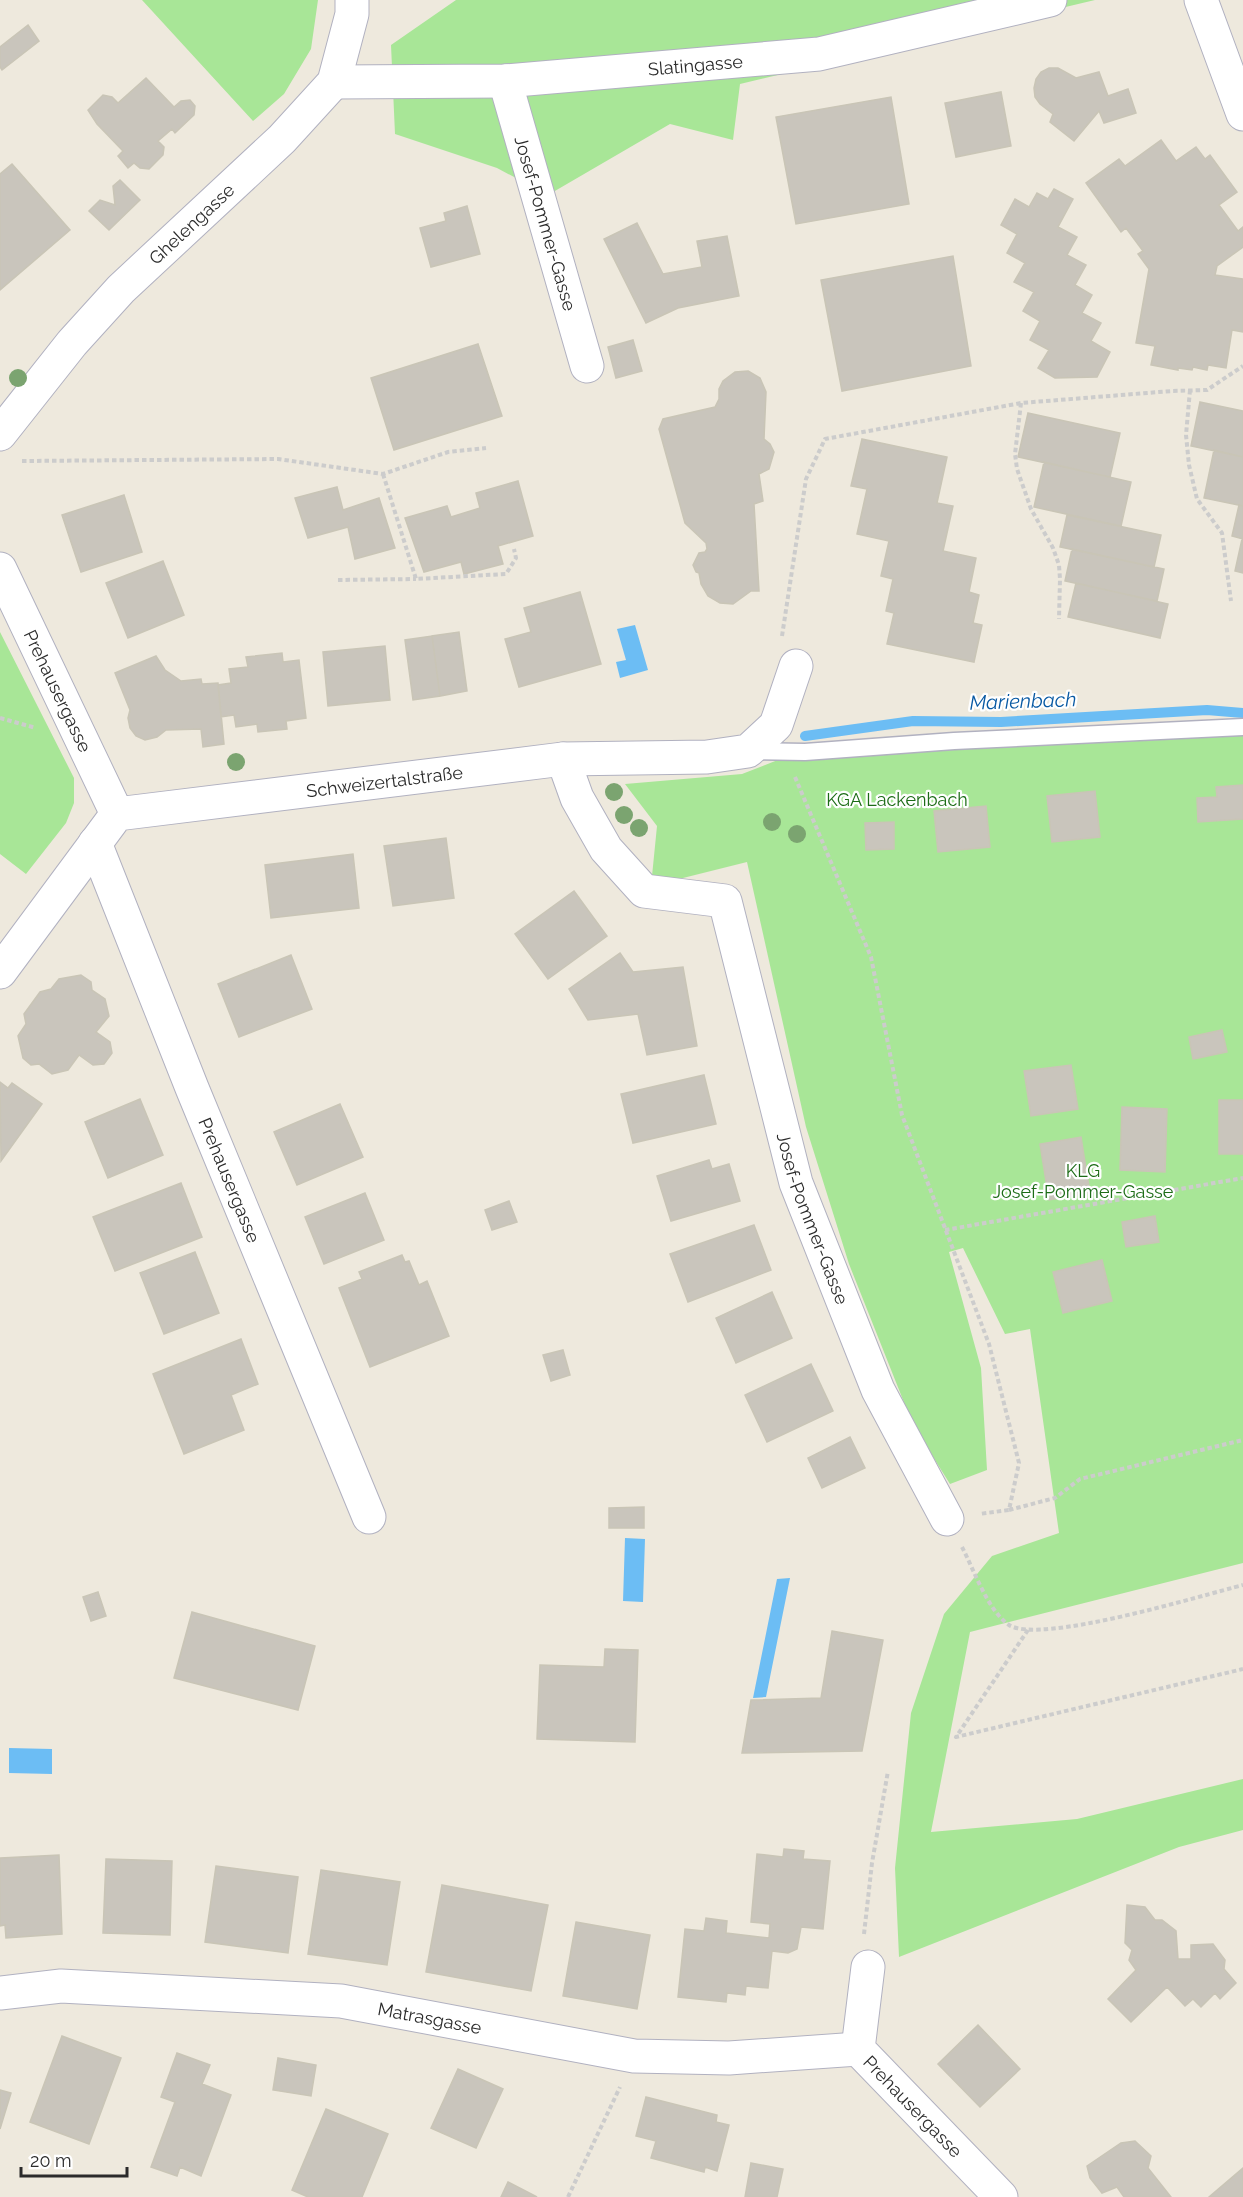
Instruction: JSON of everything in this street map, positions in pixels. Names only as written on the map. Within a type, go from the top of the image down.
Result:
[{"type":"street","name":"Ghelengasse","points":[[0,434],[72,343],[122,290],[282,139],[334,82],[352,14],[352,0]]},
{"type":"street","name":"Slatingasse","points":[[334,82],[505,81],[819,54],[1050,0]]},
{"type":"street","points":[[1201,0],[1243,114]]},
{"type":"street","name":"Josef-Pommer-Gasse","points":[[505,81],[587,366]]},
{"type":"street","name":"Prehausergasse","points":[[0,569],[117,814]]},
{"type":"street","points":[[748,751],[776,725],[796,666]]},
{"type":"street","name":"Schweizertalstraße","points":[[117,814],[563,759],[707,757],[748,751]]},
{"type":"street","name":"Josef-Pommer-Gasse","points":[[563,759],[577,798],[606,849],[644,891],[725,901],[796,1184],[878,1389],[947,1519]]},
{"type":"street","points":[[0,972],[117,814]]},
{"type":"street","name":"Prehausergasse","points":[[95,843],[192,1088],[369,1517]]},
{"type":"street","name":"Prehausergasse","points":[[868,1967],[858,2049],[1001,2197]]},
{"type":"street","name":"Matrasgasse","points":[[0,1993],[61,1986],[341,2001],[634,2056],[729,2058],[858,2049]]},
{"type":"lane","points":[[748,751],[805,752],[954,741],[1243,727]]},
{"type":"path","points":[[796,666],[780,648],[806,478],[825,439],[1021,403],[1207,390],[1243,366]]},
{"type":"path","points":[[1190,390],[1186,435],[1189,465],[1197,498],[1222,533],[1231,601]]},
{"type":"path","points":[[1021,403],[1015,454],[1017,469],[1031,509],[1053,548],[1059,565],[1059,619]]},
{"type":"path","points":[[20,461],[278,459],[383,474],[448,452],[486,448]]},
{"type":"path","points":[[383,474],[416,579]]},
{"type":"path","points":[[338,580],[506,574],[516,558],[514,549]]},
{"type":"path","points":[[784,751],[871,957],[902,1115],[988,1344],[1019,1462],[1009,1510]]},
{"type":"path","points":[[945,1230],[1243,1178]]},
{"type":"path","points":[[1243,1440],[1080,1479],[1054,1498],[1009,1510],[947,1519],[996,1613],[1011,1626],[1028,1630],[1067,1627],[1109,1619],[1243,1585]]},
{"type":"path","points":[[1028,1630],[956,1737],[1243,1669]]},
{"type":"path","points":[[868,1967],[862,1946],[872,1863],[888,1771]]},
{"type":"path","points":[[568,2197],[634,2056]]},
{"type":"green space","points":[[142,0],[318,0],[311,49],[284,94],[253,121]]},
{"type":"green space","points":[[456,0],[1095,0],[740,84],[733,140],[670,124],[548,195],[497,168],[395,134],[391,45]]},
{"type":"green space","points":[[0,632],[74,778],[74,803],[66,823],[26,874],[0,854]]},
{"type":"green space","points":[[1243,722],[1243,1563],[970,1632],[931,1832],[1077,1819],[1243,1779],[1243,1830],[1179,1847],[899,1957],[895,1868],[911,1713],[944,1614],[992,1556],[1059,1533],[1030,1329],[1005,1334],[963,1248],[949,1252],[981,1368],[987,1470],[950,1484],[913,1425],[849,1264],[806,1127],[747,862],[651,886],[657,826],[625,784],[742,774],[783,758]]},
{"type":"water","points":[[635,625],[648,670],[620,678],[616,662],[626,660],[617,629]]},
{"type":"water","points":[[625,1538],[645,1539],[643,1602],[623,1601]]},
{"type":"water","points":[[790,1578],[766,1697],[753,1698],[777,1579]]},
{"type":"water","points":[[9,1748],[52,1749],[52,1774],[9,1773]]},
{"type":"building","points":[[28,25],[39,41],[2,70],[0,47]]},
{"type":"building","points":[[1049,68],[1058,68],[1076,78],[1099,72],[1108,96],[1128,89],[1136,113],[1104,123],[1099,111],[1074,141],[1050,122],[1053,114],[1035,97],[1036,79],[1041,72]]},
{"type":"building","points":[[146,78],[174,107],[181,101],[190,100],[195,106],[194,115],[175,133],[172,129],[158,141],[164,147],[163,155],[149,169],[140,168],[134,163],[128,168],[118,156],[123,151],[97,124],[88,110],[103,95],[112,97],[118,103]]},
{"type":"building","points":[[1001,92],[1011,146],[956,157],[945,103]]},
{"type":"building","points":[[891,97],[909,204],[796,224],[776,117]]},
{"type":"building","points":[[1161,140],[1176,161],[1196,147],[1205,159],[1210,155],[1237,192],[1219,205],[1238,231],[1243,227],[1243,247],[1217,266],[1215,275],[1243,279],[1243,332],[1232,330],[1226,368],[1208,365],[1207,370],[1193,367],[1192,370],[1178,368],[1178,370],[1151,365],[1155,346],[1136,343],[1149,269],[1138,254],[1143,251],[1126,228],[1121,232],[1086,183],[1119,159],[1125,166]]},
{"type":"building","points":[[12,164],[70,230],[0,290],[0,174]]},
{"type":"building","points":[[120,180],[140,200],[109,230],[89,211],[100,200],[115,205],[113,186]]},
{"type":"building","points":[[1054,189],[1073,199],[1058,227],[1077,237],[1067,255],[1086,265],[1075,285],[1092,295],[1082,313],[1101,323],[1091,341],[1110,352],[1097,377],[1055,378],[1038,368],[1049,350],[1030,340],[1040,321],[1023,311],[1034,292],[1014,282],[1025,263],[1007,253],[1017,234],[1001,225],[1015,199],[1029,207],[1037,193],[1048,199]]},
{"type":"building","points":[[467,206],[480,254],[431,267],[420,228],[446,221],[444,213]]},
{"type":"building","points":[[637,223],[663,274],[702,267],[697,241],[727,236],[739,296],[678,308],[646,323],[604,239]]},
{"type":"building","points":[[953,256],[971,366],[842,391],[821,280]]},
{"type":"building","points":[[633,340],[642,371],[616,378],[608,347]]},
{"type":"building","points":[[478,344],[502,416],[394,450],[371,378]]},
{"type":"building","points":[[748,371],[760,378],[766,392],[764,439],[774,452],[769,469],[759,474],[763,501],[754,504],[759,591],[751,591],[733,604],[720,603],[708,596],[701,584],[699,573],[693,565],[699,553],[707,549],[706,543],[685,523],[659,429],[663,419],[715,407],[723,381],[735,372]]},
{"type":"building","points":[[1200,402],[1243,411],[1243,457],[1191,446]]},
{"type":"building","points":[[1028,413],[1120,433],[1110,477],[1018,457]]},
{"type":"building","points":[[862,439],[947,457],[937,503],[953,506],[943,551],[976,558],[969,592],[979,595],[973,623],[982,625],[974,662],[887,644],[894,613],[886,611],[893,579],[881,576],[889,541],[857,534],[867,489],[851,486]]},
{"type":"building","points":[[1214,450],[1243,457],[1243,506],[1204,498]]},
{"type":"building","points":[[1044,462],[1131,482],[1121,526],[1034,507]]},
{"type":"building","points":[[518,481],[533,536],[498,546],[503,564],[464,574],[461,562],[424,572],[405,518],[447,506],[451,517],[480,508],[476,493]]},
{"type":"building","points":[[337,487],[343,510],[379,498],[395,548],[355,559],[348,527],[308,538],[295,498]]},
{"type":"building","points":[[124,495],[142,552],[81,572],[62,515]]},
{"type":"building","points":[[1239,505],[1243,506],[1243,539],[1232,536]]},
{"type":"building","points":[[1067,515],[1161,535],[1154,567],[1060,547]]},
{"type":"building","points":[[1243,539],[1243,573],[1235,571]]},
{"type":"building","points":[[1072,549],[1164,569],[1157,601],[1065,581]]},
{"type":"building","points":[[163,561],[184,615],[128,638],[106,583]]},
{"type":"building","points":[[1076,583],[1168,604],[1160,638],[1068,617]]},
{"type":"building","points":[[580,592],[601,664],[519,687],[505,639],[531,632],[524,608]]},
{"type":"building","points":[[459,632],[467,691],[440,696],[432,636]]},
{"type":"building","points":[[432,636],[440,696],[413,700],[405,640]]},
{"type":"building","points":[[385,646],[390,700],[328,706],[323,652]]},
{"type":"building","points":[[282,653],[283,662],[299,660],[306,718],[286,721],[287,729],[258,732],[257,724],[236,727],[234,715],[221,717],[218,685],[231,683],[229,669],[248,667],[246,657]]},
{"type":"building","points":[[156,656],[165,670],[181,681],[201,679],[202,684],[218,683],[224,744],[203,747],[201,729],[166,730],[157,737],[145,740],[136,736],[130,728],[128,718],[130,710],[115,673]]},
{"type":"building","points":[[1243,785],[1243,819],[1198,822],[1197,798],[1217,797],[1216,787]]},
{"type":"building","points":[[1095,791],[1100,837],[1052,842],[1047,796]]},
{"type":"building","points":[[986,806],[990,847],[938,852],[934,811]]},
{"type":"building","points":[[894,822],[894,849],[866,850],[865,823]]},
{"type":"building","points":[[446,838],[454,898],[393,906],[384,846]]},
{"type":"building","points":[[353,854],[359,908],[271,918],[265,865]]},
{"type":"building","points":[[574,891],[607,936],[548,979],[515,934]]},
{"type":"building","points":[[620,953],[633,972],[683,967],[697,1046],[647,1055],[638,1014],[588,1020],[569,989]]},
{"type":"building","points":[[291,955],[312,1009],[239,1037],[218,984]]},
{"type":"building","points":[[81,975],[91,982],[92,990],[105,999],[109,1016],[96,1032],[110,1042],[112,1053],[104,1064],[93,1065],[79,1055],[68,1070],[52,1074],[39,1064],[31,1065],[23,1058],[18,1036],[26,1024],[24,1014],[40,992],[51,989],[59,979]]},
{"type":"building","points":[[1222,1030],[1227,1052],[1193,1059],[1189,1037]]},
{"type":"building","points":[[1071,1065],[1078,1109],[1031,1116],[1024,1071]]},
{"type":"building","points":[[704,1075],[716,1124],[633,1143],[621,1094]]},
{"type":"building","points":[[0,1082],[8,1088],[12,1083],[42,1104],[1,1161]]},
{"type":"building","points":[[140,1099],[163,1155],[108,1178],[85,1122]]},
{"type":"building","points":[[1219,1100],[1243,1100],[1243,1154],[1219,1154]]},
{"type":"building","points":[[340,1104],[363,1157],[297,1185],[274,1132]]},
{"type":"building","points":[[1122,1107],[1167,1109],[1165,1172],[1120,1170]]},
{"type":"building","points":[[1081,1137],[1090,1193],[1049,1200],[1040,1144]]},
{"type":"building","points":[[709,1160],[712,1169],[729,1164],[740,1201],[671,1221],[657,1176]]},
{"type":"building","points":[[181,1183],[202,1237],[115,1271],[93,1217]]},
{"type":"building","points":[[365,1193],[384,1240],[324,1264],[305,1217]]},
{"type":"building","points":[[509,1201],[517,1222],[492,1230],[485,1210]]},
{"type":"building","points":[[1155,1216],[1159,1242],[1126,1247],[1122,1222]]},
{"type":"building","points":[[754,1225],[771,1270],[688,1302],[670,1254]]},
{"type":"building","points":[[195,1252],[219,1313],[164,1334],[140,1273]]},
{"type":"building","points":[[402,1255],[405,1262],[409,1261],[419,1285],[427,1281],[449,1336],[370,1367],[339,1288],[362,1279],[359,1272]]},
{"type":"building","points":[[1102,1260],[1112,1301],[1063,1313],[1053,1272]]},
{"type":"building","points":[[772,1292],[792,1338],[736,1363],[716,1318]]},
{"type":"building","points":[[241,1339],[258,1384],[231,1395],[244,1430],[184,1454],[153,1374]]},
{"type":"building","points":[[563,1350],[570,1375],[551,1381],[543,1355]]},
{"type":"building","points":[[811,1364],[833,1411],[767,1442],[745,1395]]},
{"type":"building","points":[[850,1437],[865,1468],[822,1488],[808,1458]]},
{"type":"building","points":[[644,1507],[644,1528],[609,1528],[609,1508]]},
{"type":"building","points":[[98,1592],[106,1616],[91,1621],[83,1597]]},
{"type":"building","points":[[192,1612],[315,1646],[298,1710],[174,1678]]},
{"type":"building","points":[[832,1631],[883,1640],[862,1751],[742,1753],[751,1700],[821,1698]]},
{"type":"building","points":[[605,1649],[638,1650],[635,1742],[537,1739],[540,1665],[604,1667]]},
{"type":"building","points":[[784,1849],[804,1851],[803,1859],[830,1861],[823,1929],[801,1927],[797,1949],[788,1953],[772,1951],[768,1988],[746,1986],[745,1995],[727,1993],[726,2002],[678,1997],[685,1929],[704,1931],[706,1918],[727,1921],[726,1933],[769,1938],[770,1924],[751,1922],[757,1854],[783,1857]]},
{"type":"building","points":[[59,1855],[62,1934],[6,1938],[5,1925],[0,1926],[0,1858]]},
{"type":"building","points":[[106,1859],[172,1861],[170,1935],[103,1933]]},
{"type":"building","points":[[216,1866],[298,1877],[288,1953],[205,1942]]},
{"type":"building","points":[[321,1870],[400,1882],[387,1965],[308,1954]]},
{"type":"building","points":[[442,1885],[548,1905],[531,1991],[426,1972]]},
{"type":"building","points":[[1127,1905],[1145,1907],[1155,1920],[1162,1920],[1176,1931],[1178,1959],[1191,1959],[1191,1945],[1213,1944],[1225,1960],[1224,1969],[1236,1983],[1220,1999],[1215,1993],[1201,2007],[1193,1999],[1185,2006],[1167,1987],[1131,2022],[1108,1999],[1136,1970],[1129,1960],[1132,1950],[1125,1943]]},
{"type":"building","points":[[576,1922],[650,1935],[637,2009],[563,1996]]},
{"type":"building","points":[[978,2025],[1020,2069],[980,2107],[938,2064]]},
{"type":"building","points":[[62,2036],[121,2058],[89,2144],[30,2122]]},
{"type":"building","points":[[177,2053],[210,2065],[202,2084],[231,2095],[201,2176],[180,2167],[177,2176],[151,2167],[175,2102],[161,2097]]},
{"type":"building","points":[[278,2058],[316,2065],[311,2096],[273,2090]]},
{"type":"building","points":[[458,2069],[503,2089],[476,2148],[431,2128]]},
{"type":"building","points":[[0,2090],[11,2093],[0,2129]]},
{"type":"building","points":[[646,2097],[717,2115],[716,2122],[729,2125],[717,2171],[705,2167],[704,2172],[651,2158],[656,2141],[636,2136]]},
{"type":"building","points":[[326,2109],[388,2134],[362,2197],[308,2197],[292,2190]]},
{"type":"building","points":[[1135,2141],[1151,2156],[1148,2168],[1171,2197],[1124,2197],[1117,2187],[1102,2193],[1090,2178],[1087,2166],[1121,2143]]},
{"type":"building","points":[[751,2163],[783,2169],[777,2197],[745,2197]]},
{"type":"building","points":[[1243,2168],[1243,2197],[1209,2197]]},
{"type":"building","points":[[508,2182],[537,2197],[501,2197]]},
{"type":"waterway","name":"Marienbach","points":[[805,736],[913,721],[1001,722],[1207,710],[1243,713]]},
{"type":"park label","name":"KGA Lackenbach","points":[[897,799]]},
{"type":"park label","name":"KLG Josef-Pommer-Gasse","points":[[1083,1180]]}]
